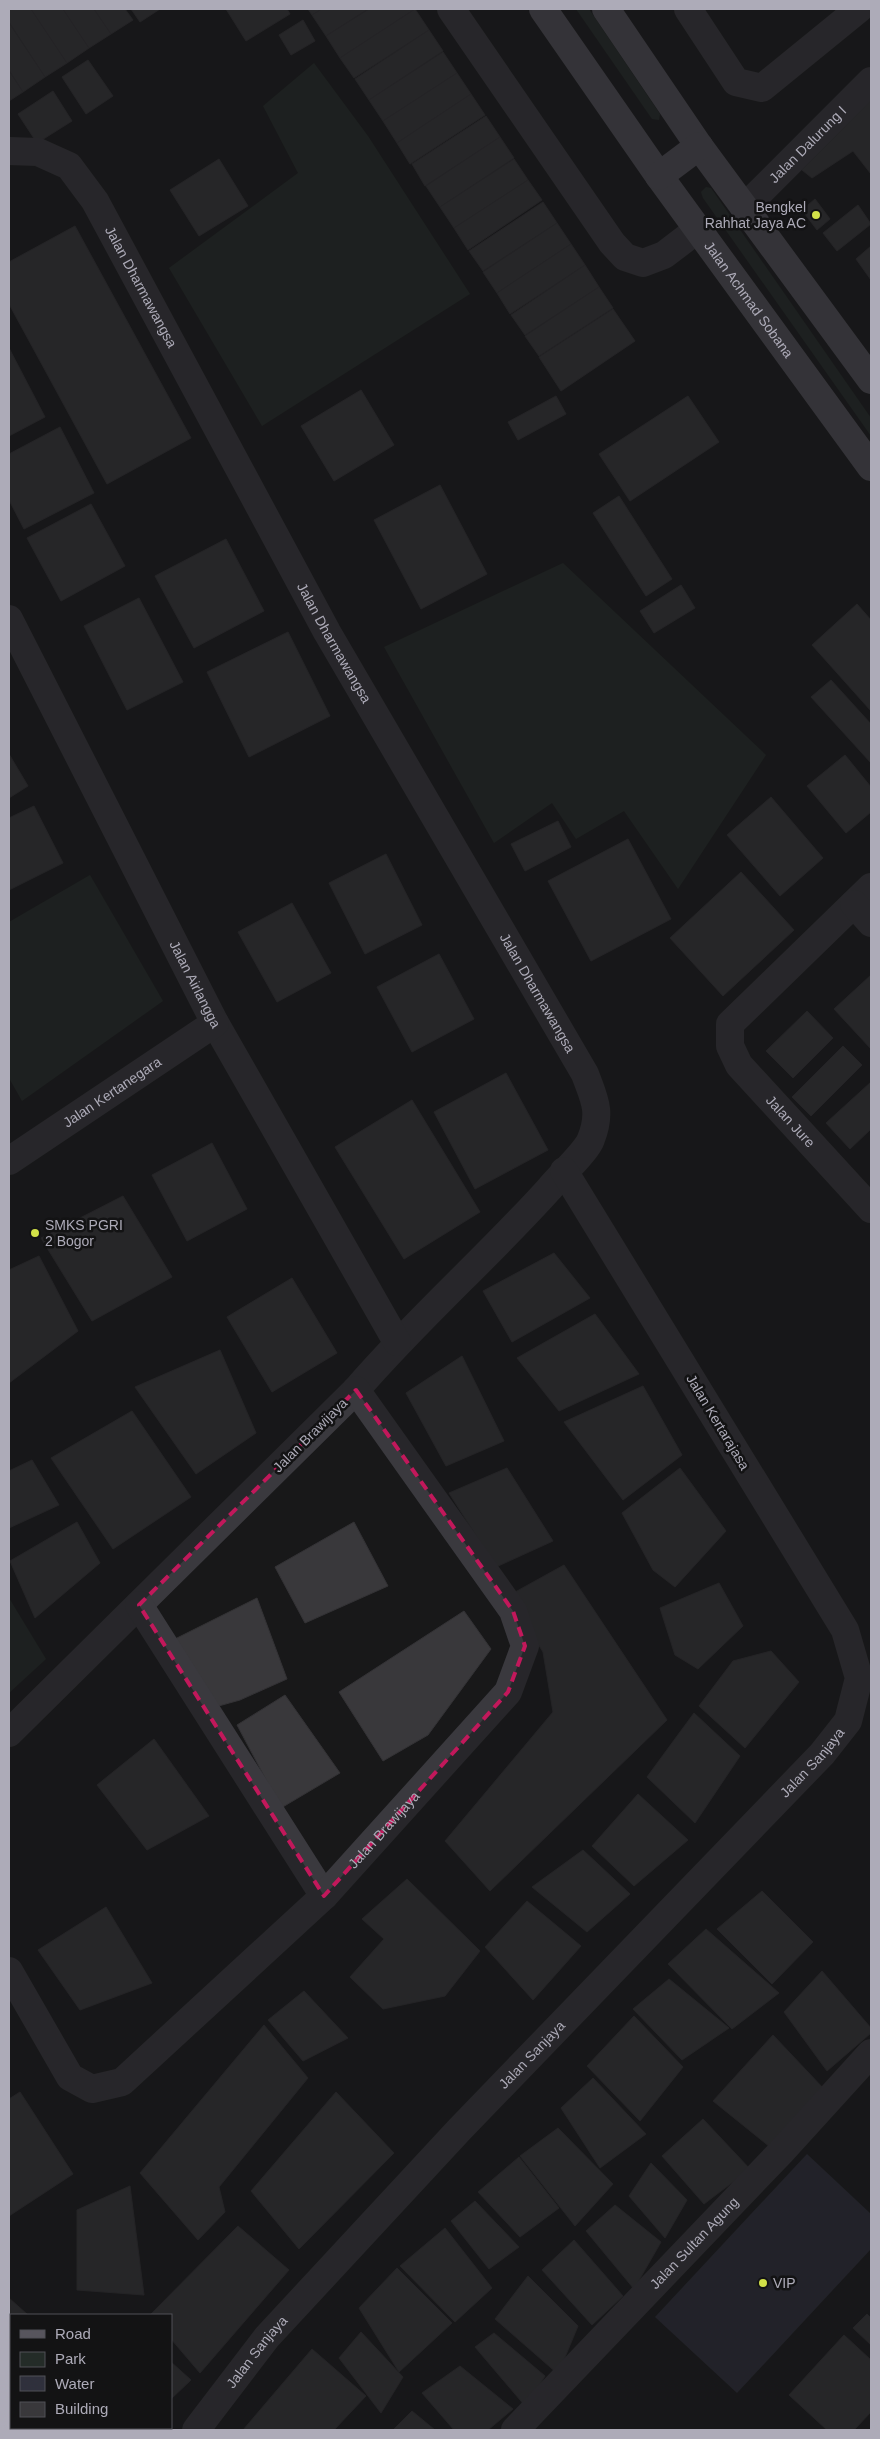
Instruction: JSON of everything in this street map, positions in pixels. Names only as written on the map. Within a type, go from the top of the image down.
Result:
[{"type":"main road","name":"Jalan Achmad Sobana","points":[[543,9],[659,176],[871,468]]},
{"type":"main road","points":[[606,9],[698,146],[871,380]]},
{"type":"main road","points":[[659,176],[698,146]]},
{"type":"street","points":[[451,9],[612,243],[625,257],[643,263],[664,255],[698,229]]},
{"type":"street","points":[[688,9],[736,82],[762,88],[860,9]]},
{"type":"street","name":"Jalan Dalurung I","points":[[744,208],[871,81]]},
{"type":"street","name":"Jalan Dharmawangsa","points":[[9,151],[38,152],[69,166],[95,201],[327,632],[585,1074],[598,1109],[591,1140],[564,1171]]},
{"type":"street","name":"Jalan Airlangga","points":[[9,619],[215,1023],[397,1342]]},
{"type":"street","name":"Jalan Jure","points":[[865,905],[730,1024],[730,1046],[739,1065],[871,1209]]},
{"type":"street","name":"Jalan Kertanegara","points":[[9,1161],[215,1023]]},
{"type":"street","name":"Jalan Brawijaya","points":[[9,1733],[356,1390],[397,1342],[468,1275],[564,1171]]},
{"type":"street","name":"Jalan Kertarajasa","points":[[564,1171],[845,1630],[859,1678]]},
{"type":"street","name":"Jalan Brawijaya","points":[[9,1971],[70,2077],[92,2089],[122,2082],[324,1896],[508,1692],[525,1646],[513,1611],[356,1390]]},
{"type":"street","points":[[139,1605],[324,1896]]},
{"type":"street","name":"Jalan Sanjaya","points":[[196,2430],[267,2337],[459,2130],[822,1754],[848,1721],[859,1678]]},
{"type":"street","name":"Jalan Sultan Agung","points":[[514,2430],[780,2152],[871,2053]]},
{"type":"highlighted area","points":[[356,1390],[513,1611],[525,1646],[508,1692],[324,1896],[139,1605]]},
{"type":"green space","points":[[576,9],[589,9],[660,114],[659,120],[652,119]]},
{"type":"green space","points":[[314,63],[368,136],[470,294],[262,426],[169,268],[298,173],[263,106]]},
{"type":"green space","points":[[706,187],[711,188],[871,418],[871,436],[703,198],[701,192]]},
{"type":"green space","points":[[563,563],[766,755],[678,889],[624,811],[576,839],[552,803],[494,843],[384,647]]},
{"type":"green space","points":[[90,875],[163,1001],[22,1101],[9,1078],[9,922]]},
{"type":"green space","points":[[9,1598],[46,1659],[9,1693]]},
{"type":"water","name":"VIP","points":[[807,2154],[871,2214],[871,2249],[737,2393],[655,2317]]},
{"type":"building","points":[[9,9],[31,9],[67,63],[45,77],[9,22]]},
{"type":"building","points":[[31,9],[63,9],[89,48],[67,63]]},
{"type":"building","points":[[63,9],[94,9],[111,34],[89,48]]},
{"type":"building","points":[[94,9],[125,9],[133,20],[111,34]]},
{"type":"building","points":[[131,9],[160,9],[140,22]]},
{"type":"building","points":[[226,9],[287,9],[290,14],[246,41]]},
{"type":"building","points":[[308,9],[322,9],[312,15]]},
{"type":"building","points":[[322,9],[368,9],[326,36],[312,15]]},
{"type":"building","points":[[369,9],[415,9],[340,58],[326,36]]},
{"type":"building","points":[[415,9],[429,30],[354,78],[340,58]]},
{"type":"building","points":[[303,20],[315,41],[291,55],[279,35]]},
{"type":"building","points":[[9,23],[45,77],[23,92],[9,70]]},
{"type":"building","points":[[429,30],[443,51],[369,100],[355,79]]},
{"type":"building","points":[[443,52],[457,73],[383,121],[369,100]]},
{"type":"building","points":[[88,60],[113,96],[86,114],[62,77]]},
{"type":"building","points":[[9,71],[23,92],[9,101]]},
{"type":"building","points":[[457,73],[471,94],[397,143],[383,121]]},
{"type":"building","points":[[53,91],[72,121],[37,143],[18,114]]},
{"type":"building","points":[[471,94],[485,115],[410,164],[397,143]]},
{"type":"building","points":[[871,100],[871,174],[853,151],[812,178],[802,170]]},
{"type":"building","points":[[486,116],[500,137],[425,186],[412,164]]},
{"type":"building","points":[[500,137],[514,158],[440,207],[426,186]]},
{"type":"building","points":[[219,159],[248,206],[199,236],[170,190]]},
{"type":"building","points":[[514,159],[528,180],[454,228],[440,207]]},
{"type":"building","points":[[528,180],[542,200],[468,250],[454,228]]},
{"type":"building","name":"Bengkel Rahhat Jaya AC","points":[[815,199],[830,219],[817,230],[802,210]]},
{"type":"building","points":[[543,202],[557,223],[483,271],[469,251]]},
{"type":"building","points":[[858,205],[871,224],[837,251],[823,233]]},
{"type":"building","points":[[557,223],[571,244],[497,293],[483,272]]},
{"type":"building","points":[[75,226],[191,438],[107,484],[9,304],[9,262]]},
{"type":"building","points":[[571,244],[585,265],[510,314],[497,293]]},
{"type":"building","points":[[871,246],[871,280],[856,259]]},
{"type":"building","points":[[585,265],[599,287],[525,335],[511,315]]},
{"type":"building","points":[[599,287],[613,308],[539,356],[525,336]]},
{"type":"building","points":[[613,309],[635,341],[561,391],[539,357]]},
{"type":"building","points":[[9,348],[45,417],[9,436]]},
{"type":"building","points":[[361,390],[394,445],[334,481],[301,426]]},
{"type":"building","points":[[556,396],[566,414],[518,440],[508,422]]},
{"type":"building","points":[[688,396],[719,442],[630,501],[599,454]]},
{"type":"building","points":[[60,427],[94,493],[24,529],[9,500],[9,454]]},
{"type":"building","points":[[440,485],[487,574],[421,609],[374,520]]},
{"type":"building","points":[[619,496],[672,579],[646,596],[593,513]]},
{"type":"building","points":[[91,504],[125,566],[61,601],[27,538]]},
{"type":"building","points":[[226,539],[264,611],[194,648],[155,576]]},
{"type":"building","points":[[681,585],[695,608],[654,633],[640,611]]},
{"type":"building","points":[[139,598],[183,682],[127,710],[84,626]]},
{"type":"building","points":[[857,604],[871,620],[871,711],[812,645]]},
{"type":"building","points":[[288,632],[330,716],[249,757],[207,672]]},
{"type":"building","points":[[831,680],[871,724],[871,763],[811,697]]},
{"type":"building","points":[[9,754],[28,786],[9,798]]},
{"type":"building","points":[[845,755],[871,787],[871,812],[846,833],[807,786]]},
{"type":"building","points":[[771,797],[823,858],[780,896],[727,835]]},
{"type":"building","points":[[34,806],[63,863],[9,890],[9,818]]},
{"type":"building","points":[[558,821],[571,847],[525,871],[511,844]]},
{"type":"building","points":[[628,839],[671,919],[591,961],[548,881]]},
{"type":"building","points":[[386,854],[422,925],[365,954],[329,883]]},
{"type":"building","points":[[741,872],[794,930],[723,996],[670,938]]},
{"type":"building","points":[[292,903],[331,973],[277,1002],[238,932]]},
{"type":"building","points":[[439,954],[474,1019],[412,1052],[377,987]]},
{"type":"building","points":[[871,975],[871,1049],[834,1009]]},
{"type":"building","points":[[807,1011],[833,1038],[793,1078],[766,1051]]},
{"type":"building","points":[[843,1046],[862,1065],[811,1116],[792,1097]]},
{"type":"building","points":[[506,1073],[548,1150],[475,1189],[434,1112]]},
{"type":"building","points":[[871,1082],[871,1129],[850,1149],[826,1123]]},
{"type":"building","points":[[412,1100],[480,1212],[404,1259],[335,1147]]},
{"type":"building","points":[[212,1143],[247,1209],[187,1241],[152,1175]]},
{"type":"building","points":[[123,1196],[172,1277],[92,1321],[41,1238]]},
{"type":"building","points":[[554,1253],[590,1298],[512,1342],[483,1291]]},
{"type":"building","points":[[39,1256],[78,1331],[9,1383],[9,1270]]},
{"type":"building","points":[[292,1278],[337,1353],[272,1392],[227,1317]]},
{"type":"building","points":[[595,1314],[639,1374],[559,1411],[517,1358]]},
{"type":"building","points":[[220,1350],[256,1433],[196,1474],[135,1387]]},
{"type":"building","points":[[462,1356],[504,1441],[446,1466],[406,1393]]},
{"type":"building","points":[[643,1386],[682,1455],[623,1500],[564,1422]]},
{"type":"building","points":[[132,1411],[191,1497],[113,1549],[51,1458]]},
{"type":"building","points":[[32,1460],[59,1505],[9,1528],[9,1471]]},
{"type":"building","points":[[507,1468],[553,1541],[496,1567],[449,1493]]},
{"type":"building","points":[[680,1468],[726,1531],[675,1587],[653,1570],[622,1513]]},
{"type":"building","points":[[77,1522],[100,1563],[35,1618],[10,1561]]},
{"type":"building","points":[[354,1522],[388,1586],[305,1623],[275,1567]]},
{"type":"building","points":[[564,1565],[667,1720],[490,1891],[445,1841],[553,1712],[543,1652],[508,1596]]},
{"type":"building","points":[[719,1583],[743,1626],[698,1669],[675,1655],[660,1608]]},
{"type":"building","points":[[257,1598],[287,1679],[240,1700],[215,1707],[173,1640]]},
{"type":"building","points":[[464,1611],[491,1649],[428,1735],[383,1761],[339,1692]]},
{"type":"building","points":[[771,1651],[799,1682],[745,1748],[699,1706],[733,1661]]},
{"type":"building","points":[[285,1695],[340,1773],[281,1808],[237,1725]]},
{"type":"building","points":[[694,1713],[740,1756],[695,1823],[647,1777]]},
{"type":"building","points":[[154,1739],[209,1816],[147,1850],[97,1785]]},
{"type":"building","points":[[638,1794],[688,1840],[634,1886],[592,1846]]},
{"type":"building","points":[[583,1850],[630,1894],[587,1932],[532,1887]]},
{"type":"building","points":[[407,1879],[480,1951],[445,1996],[383,2009],[350,1977],[384,1939],[362,1919]]},
{"type":"building","points":[[762,1891],[813,1942],[772,1984],[717,1929]]},
{"type":"building","points":[[527,1901],[581,1946],[533,2000],[485,1947]]},
{"type":"building","points":[[106,1907],[152,1983],[80,2010],[38,1950]]},
{"type":"building","points":[[706,1929],[779,1993],[732,2029],[668,1964]]},
{"type":"building","points":[[822,1971],[871,2028],[871,2033],[827,2071],[784,2012]]},
{"type":"building","points":[[669,1979],[729,2028],[682,2060],[633,2009]]},
{"type":"building","points":[[304,1991],[348,2038],[303,2061],[268,2020]]},
{"type":"building","points":[[634,2016],[683,2067],[640,2121],[587,2066]]},
{"type":"building","points":[[264,2025],[308,2078],[219,2187],[225,2212],[198,2240],[140,2173]]},
{"type":"building","points":[[773,2035],[824,2089],[770,2147],[713,2101]]},
{"type":"building","points":[[593,2078],[646,2134],[600,2168],[561,2108]]},
{"type":"building","points":[[20,2092],[73,2174],[9,2216],[9,2099]]},
{"type":"building","points":[[336,2092],[394,2153],[299,2249],[251,2191]]},
{"type":"building","points":[[703,2119],[750,2169],[704,2204],[662,2156]]},
{"type":"building","points":[[558,2128],[613,2184],[575,2226],[520,2156]]},
{"type":"building","points":[[519,2157],[559,2208],[520,2237],[478,2192]]},
{"type":"building","points":[[651,2163],[687,2200],[665,2238],[629,2196]]},
{"type":"building","points":[[130,2186],[144,2295],[77,2290],[77,2210]]},
{"type":"building","points":[[475,2201],[519,2247],[489,2269],[451,2221]]},
{"type":"building","points":[[615,2205],[661,2242],[634,2289],[586,2231]]},
{"type":"building","points":[[238,2226],[289,2270],[200,2373],[172,2340],[172,2314],[151,2314]]},
{"type":"building","points":[[445,2228],[492,2288],[455,2322],[400,2266]]},
{"type":"building","points":[[574,2240],[623,2296],[592,2325],[542,2270]]},
{"type":"building","points":[[397,2268],[452,2323],[399,2372],[359,2308]]},
{"type":"building","points":[[528,2276],[578,2326],[558,2374],[495,2319]]},
{"type":"building","points":[[9,2298],[27,2314],[10,2314],[9,2399]]},
{"type":"building","points":[[867,2314],[871,2318],[871,2345],[853,2328]]},
{"type":"building","points":[[361,2332],[403,2377],[381,2413],[339,2358]]},
{"type":"building","points":[[494,2333],[545,2376],[526,2407],[475,2347]]},
{"type":"building","points":[[844,2335],[871,2360],[871,2412],[854,2430],[827,2430],[789,2395]]},
{"type":"building","points":[[312,2349],[366,2396],[334,2430],[243,2430]]},
{"type":"building","points":[[172,2363],[191,2380],[172,2398]]},
{"type":"building","points":[[460,2366],[513,2409],[488,2430],[454,2430],[422,2393]]},
{"type":"building","points":[[412,2411],[435,2430],[393,2430]]},
{"type":"building","points":[[118,2429],[119,2430],[55,2430]]},
{"type":"place","name":"Bengkel Rahhat Jaya AC","points":[[816,215]]},
{"type":"place","name":"SMKS PGRI 2 Bogor","points":[[35,1233]]},
{"type":"place","name":"VIP","points":[[763,2283]]}]
